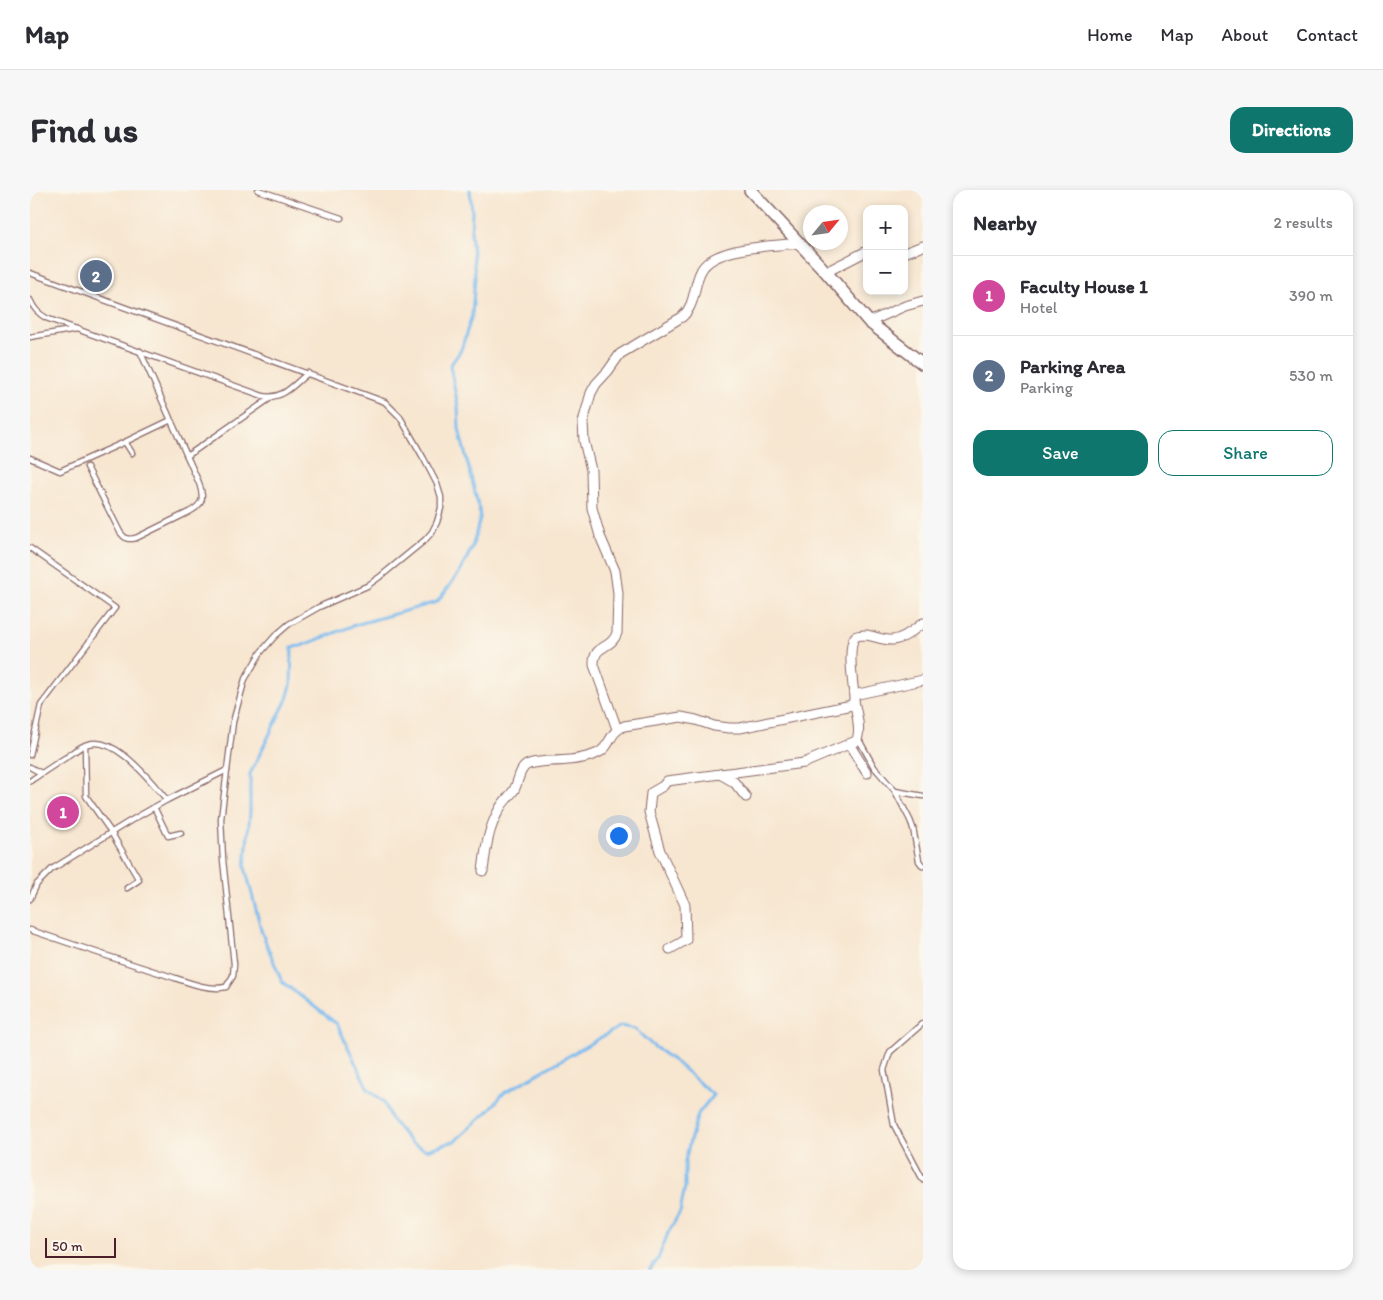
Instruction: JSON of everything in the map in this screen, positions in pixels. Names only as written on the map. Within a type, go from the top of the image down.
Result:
[{"type":"street","points":[[750,190],[870,322],[923,364]]},
{"type":"street","points":[[617,729],[594,665],[596,652],[611,643],[617,633],[618,594],[615,571],[600,536],[592,508],[591,470],[582,430],[591,393],[620,354],[688,312],[700,271],[713,258],[736,250],[800,244]]},
{"type":"street","points":[[908,252],[923,246]]},
{"type":"street","points":[[826,272],[863,254]]},
{"type":"street","points":[[870,322],[905,306],[923,301]]},
{"type":"street","points":[[670,949],[686,940],[684,905],[658,843],[649,812],[651,794],[667,781],[804,763],[856,741],[858,738],[850,662],[854,638],[858,635],[867,635],[893,640],[909,633],[923,623]]},
{"type":"street","points":[[854,698],[923,680]]},
{"type":"street","points":[[482,870],[490,828],[500,807],[514,790],[525,765],[588,757],[600,752],[617,729],[624,726],[681,717],[714,726],[740,728],[848,707],[852,705],[854,698]]},
{"type":"street","points":[[850,744],[867,773]]},
{"type":"street","points":[[720,774],[734,782],[746,797]]},
{"type":"lane","points":[[258,190],[342,218]]},
{"type":"lane","points":[[30,272],[385,402],[400,417],[433,476],[441,497],[441,508],[437,522],[425,540],[367,586],[303,615],[289,624],[261,652],[248,673],[232,722],[221,819],[221,839],[234,964],[233,976],[226,986],[220,988],[205,987],[30,930]]},
{"type":"lane","points":[[30,300],[32,307],[46,318],[272,398]]},
{"type":"lane","points":[[30,337],[78,329]]},
{"type":"lane","points":[[87,467],[120,532],[124,538],[129,540],[189,512],[201,503],[202,491],[140,351]]},
{"type":"lane","points":[[187,456],[272,398],[284,393],[308,373]]},
{"type":"lane","points":[[30,458],[60,470],[171,420]]},
{"type":"lane","points":[[125,442],[132,453]]},
{"type":"lane","points":[[30,548],[115,608],[41,705],[30,755]]},
{"type":"lane","points":[[858,738],[874,766],[895,791],[913,828],[919,861],[923,866]]},
{"type":"lane","points":[[30,781],[85,746],[108,745],[128,758],[168,800]]},
{"type":"lane","points":[[85,746],[86,796],[111,832],[139,880],[127,888]]},
{"type":"lane","points":[[30,767],[41,773]]},
{"type":"lane","points":[[30,899],[37,884],[52,869],[154,807],[227,770]]},
{"type":"lane","points":[[895,791],[923,796]]},
{"type":"lane","points":[[154,807],[168,836],[180,833]]},
{"type":"lane","points":[[923,1023],[890,1052],[884,1070],[894,1125],[923,1180]]},
{"type":"waterway","points":[[470,190],[475,277],[472,315],[461,350],[450,366],[458,406],[459,429],[479,508],[480,518],[472,548],[459,573],[437,602],[355,625],[301,646],[292,647],[291,685],[287,699],[250,774],[250,812],[245,867],[262,933],[282,982],[337,1024],[368,1089],[384,1102],[391,1119],[411,1143],[426,1150],[455,1141],[489,1110],[504,1093],[621,1026],[635,1029],[713,1095],[698,1114],[690,1141],[685,1161],[685,1187],[680,1212],[668,1233],[658,1259],[650,1270]]},
{"type":"place","name":"Parking Area","points":[[96,276]]},
{"type":"place","name":"Faculty House 1","points":[[63,812]]}]
